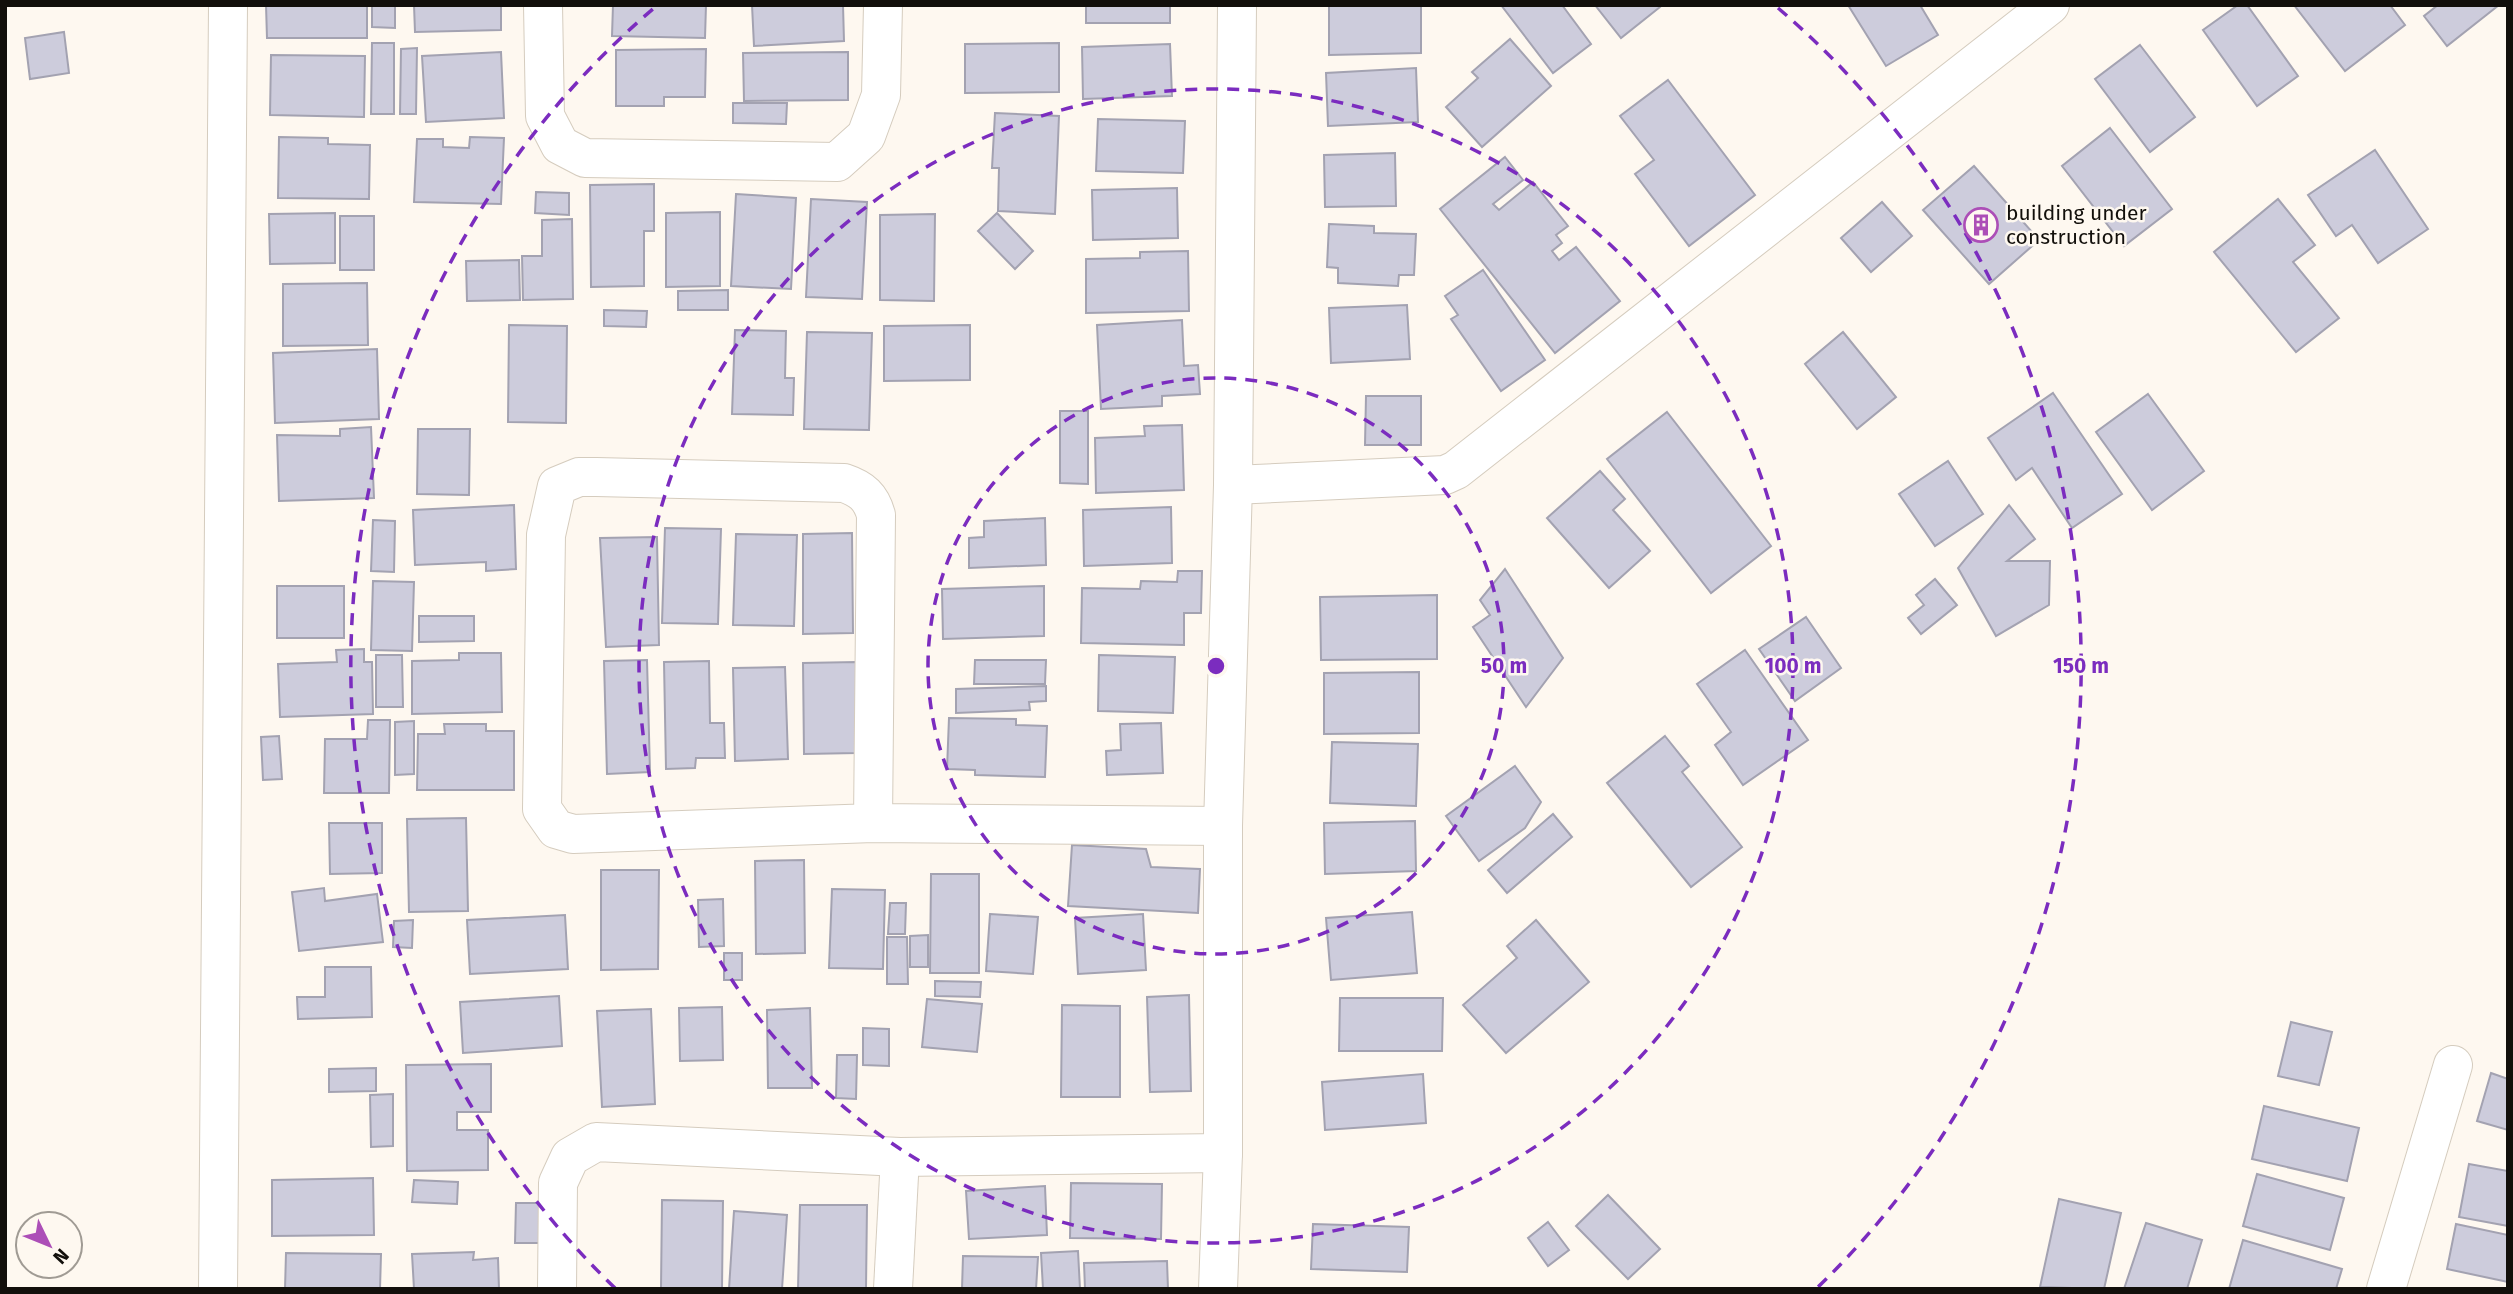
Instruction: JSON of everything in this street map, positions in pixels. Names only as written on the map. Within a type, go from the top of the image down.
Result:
[{"type":"street","points":[[218,1289],[228,5]]},
{"type":"street","points":[[543,5],[545,116],[560,145],[585,158],[837,162],[866,136],[881,95],[883,5]]},
{"type":"street","points":[[1218,1289],[1223,1153],[1223,826],[1233,485],[1237,5]]},
{"type":"street","points":[[1233,485],[1445,475],[1456,470],[2050,5]]},
{"type":"street","points":[[873,823],[876,515],[873,502],[865,493],[844,483],[596,477],[579,477],[557,486],[547,535],[542,809],[556,829],[573,834],[873,823],[1223,826]]},
{"type":"street","points":[[2386,1289],[2453,1065]]},
{"type":"street","points":[[557,1289],[558,1183],[570,1157],[596,1142],[900,1157],[1223,1153]]},
{"type":"street","points":[[892,1289],[900,1157]]},
{"type":"building","points":[[266,5],[367,5],[367,38],[267,38]]},
{"type":"building","points":[[372,5],[395,5],[395,28],[372,27]]},
{"type":"building","points":[[414,5],[501,5],[501,30],[415,32]]},
{"type":"building","points":[[613,5],[706,5],[705,38],[612,36]]},
{"type":"building","points":[[752,5],[843,5],[844,41],[754,46]]},
{"type":"building","points":[[1086,5],[1170,5],[1170,23],[1086,23]]},
{"type":"building","points":[[1329,5],[1421,5],[1421,53],[1329,55]]},
{"type":"building","points":[[1501,5],[1562,5],[1591,44],[1553,73]]},
{"type":"building","points":[[1595,5],[1659,5],[1660,7],[1621,38]]},
{"type":"building","points":[[1848,5],[1920,5],[1938,35],[1886,66]]},
{"type":"building","points":[[2238,5],[2247,5],[2298,76],[2257,106],[2203,30]]},
{"type":"building","points":[[2294,5],[2390,5],[2405,25],[2345,71]]},
{"type":"building","points":[[2438,5],[2499,5],[2447,46],[2424,16]]},
{"type":"building","points":[[64,32],[69,73],[30,79],[25,38]]},
{"type":"building","points":[[1510,39],[1551,86],[1482,147],[1446,107],[1478,78],[1472,72]]},
{"type":"building","points":[[372,43],[394,43],[394,114],[371,114]]},
{"type":"building","points":[[1059,43],[1059,92],[965,93],[965,44]]},
{"type":"building","points":[[1170,44],[1172,96],[1083,99],[1082,47]]},
{"type":"building","points":[[2140,45],[2195,117],[2150,152],[2095,79]]},
{"type":"building","points":[[417,48],[416,114],[400,114],[401,49]]},
{"type":"building","points":[[706,49],[705,97],[664,97],[664,106],[616,106],[616,50]]},
{"type":"building","points":[[501,52],[504,118],[426,122],[422,56]]},
{"type":"building","points":[[848,52],[848,100],[744,101],[743,53]]},
{"type":"building","points":[[271,55],[365,56],[364,117],[270,115]]},
{"type":"building","points":[[1416,68],[1418,122],[1328,126],[1326,73]]},
{"type":"building","points":[[1668,80],[1755,195],[1689,246],[1635,174],[1654,160],[1620,116]]},
{"type":"building","points":[[733,103],[787,103],[786,124],[733,123]]},
{"type":"building","points":[[995,113],[1059,116],[1055,214],[998,211],[999,168],[992,168]]},
{"type":"building","points":[[1098,119],[1185,121],[1183,173],[1096,171]]},
{"type":"building","points":[[2110,128],[2172,209],[2124,246],[2062,166]]},
{"type":"building","points":[[279,137],[328,138],[328,144],[370,145],[369,199],[278,198]]},
{"type":"building","points":[[470,137],[504,138],[501,204],[414,202],[417,139],[443,139],[443,147],[469,148]]},
{"type":"building","points":[[2375,150],[2428,229],[2378,263],[2352,225],[2336,236],[2308,195]]},
{"type":"building","points":[[1395,153],[1396,206],[1325,207],[1324,155]]},
{"type":"building","points":[[1505,157],[1523,180],[1493,204],[1499,210],[1533,182],[1568,226],[1556,235],[1562,243],[1552,251],[1559,260],[1576,247],[1620,301],[1555,353],[1440,209]]},
{"type":"building","name":"building under construction","points":[[1974,166],[2039,240],[1989,284],[1923,210]]},
{"type":"building","points":[[654,184],[654,231],[644,231],[644,286],[591,287],[590,185]]},
{"type":"building","points":[[1177,188],[1178,238],[1093,240],[1092,190]]},
{"type":"building","points":[[536,192],[569,193],[569,215],[535,213]]},
{"type":"building","points":[[736,194],[796,198],[791,289],[731,286]]},
{"type":"building","points":[[811,199],[867,202],[862,299],[806,297]]},
{"type":"building","points":[[2278,199],[2315,245],[2293,262],[2339,318],[2296,352],[2214,252]]},
{"type":"building","points":[[1882,202],[1912,236],[1871,272],[1841,238]]},
{"type":"building","points":[[720,212],[720,286],[666,287],[666,213]]},
{"type":"building","points":[[335,213],[335,263],[270,264],[269,214]]},
{"type":"building","points":[[997,213],[1033,251],[1015,269],[978,231]]},
{"type":"building","points":[[935,214],[934,301],[880,300],[880,215]]},
{"type":"building","points":[[340,216],[374,216],[374,270],[340,270]]},
{"type":"building","points":[[572,219],[573,299],[523,300],[522,256],[542,256],[542,220]]},
{"type":"building","points":[[1329,224],[1374,226],[1374,233],[1416,234],[1414,275],[1399,275],[1398,286],[1338,283],[1338,268],[1327,267]]},
{"type":"building","points":[[1188,251],[1189,311],[1086,313],[1086,259],[1140,258],[1140,252]]},
{"type":"building","points":[[519,260],[520,300],[467,301],[466,261]]},
{"type":"building","points":[[1483,270],[1545,360],[1501,391],[1451,319],[1458,315],[1445,296]]},
{"type":"building","points":[[367,283],[368,345],[283,346],[283,284]]},
{"type":"building","points":[[728,290],[728,310],[678,310],[678,291]]},
{"type":"building","points":[[1407,305],[1410,359],[1331,363],[1329,308]]},
{"type":"building","points":[[604,310],[647,311],[646,327],[604,326]]},
{"type":"building","points":[[1182,320],[1184,366],[1198,365],[1200,394],[1162,396],[1162,406],[1101,409],[1097,325]]},
{"type":"building","points":[[509,325],[567,326],[566,423],[508,422]]},
{"type":"building","points":[[970,325],[970,380],[884,381],[884,326]]},
{"type":"building","points":[[735,330],[786,331],[785,378],[794,378],[793,415],[732,414]]},
{"type":"building","points":[[807,332],[872,333],[869,430],[804,429]]},
{"type":"building","points":[[1843,332],[1896,397],[1857,429],[1805,364]]},
{"type":"building","points":[[377,349],[379,419],[275,423],[273,353]]},
{"type":"building","points":[[2053,393],[2122,494],[2072,528],[2032,468],[2016,480],[1988,438]]},
{"type":"building","points":[[2148,394],[2204,471],[2152,510],[2096,432]]},
{"type":"building","points":[[1366,396],[1421,396],[1421,445],[1365,445]]},
{"type":"building","points":[[1060,411],[1088,411],[1088,484],[1060,483]]},
{"type":"building","points":[[1667,412],[1771,546],[1711,593],[1607,459]]},
{"type":"building","points":[[1182,425],[1184,490],[1096,493],[1095,438],[1145,436],[1144,426]]},
{"type":"building","points":[[371,427],[374,498],[279,501],[277,435],[340,436],[340,429]]},
{"type":"building","points":[[418,429],[470,429],[469,495],[417,494]]},
{"type":"building","points":[[1948,461],[1983,514],[1935,546],[1899,494]]},
{"type":"building","points":[[1600,471],[1625,499],[1613,510],[1650,551],[1609,588],[1547,518]]},
{"type":"building","points":[[514,505],[516,569],[486,571],[486,562],[415,565],[413,510]]},
{"type":"building","points":[[2009,505],[2035,539],[2007,561],[2050,561],[2049,605],[1996,636],[1958,568]]},
{"type":"building","points":[[1171,507],[1172,563],[1084,566],[1083,510]]},
{"type":"building","points":[[1045,518],[1046,565],[969,568],[969,538],[984,537],[984,521]]},
{"type":"building","points":[[373,520],[395,521],[394,572],[371,571]]},
{"type":"building","points":[[665,528],[721,529],[718,624],[662,623]]},
{"type":"building","points":[[852,533],[853,633],[803,634],[803,534]]},
{"type":"building","points":[[736,534],[797,535],[794,626],[733,625]]},
{"type":"building","points":[[657,537],[659,645],[606,647],[600,538]]},
{"type":"building","points":[[1505,569],[1563,658],[1526,707],[1473,627],[1490,615],[1480,600]]},
{"type":"building","points":[[1178,571],[1202,571],[1201,613],[1184,613],[1184,645],[1081,643],[1082,588],[1140,589],[1141,581],[1177,582]]},
{"type":"building","points":[[1935,579],[1957,605],[1921,634],[1908,618],[1924,605],[1916,595]]},
{"type":"building","points":[[373,581],[414,582],[412,651],[371,650]]},
{"type":"building","points":[[277,586],[344,586],[344,638],[277,638]]},
{"type":"building","points":[[1044,586],[1044,636],[943,639],[942,589]]},
{"type":"building","points":[[1437,595],[1437,659],[1321,660],[1320,597]]},
{"type":"building","points":[[419,616],[474,616],[474,641],[419,642]]},
{"type":"building","points":[[1806,617],[1841,668],[1795,701],[1759,649]]},
{"type":"building","points":[[364,649],[364,662],[372,662],[373,714],[280,717],[278,664],[337,662],[336,650]]},
{"type":"building","points":[[1745,650],[1808,740],[1743,785],[1715,745],[1731,732],[1697,684]]},
{"type":"building","points":[[459,653],[501,653],[502,712],[412,714],[412,661],[459,660]]},
{"type":"building","points":[[376,655],[402,655],[403,707],[376,707]]},
{"type":"building","points":[[1099,655],[1175,657],[1173,713],[1098,711]]},
{"type":"building","points":[[647,660],[650,772],[607,774],[604,661]]},
{"type":"building","points":[[975,660],[1046,660],[1045,684],[974,684]]},
{"type":"building","points":[[709,661],[710,723],[724,723],[725,758],[696,758],[695,768],[666,769],[664,662]]},
{"type":"building","points":[[856,662],[857,753],[804,754],[803,663]]},
{"type":"building","points":[[785,667],[788,759],[735,761],[733,668]]},
{"type":"building","points":[[1419,672],[1419,733],[1324,734],[1324,673]]},
{"type":"building","points":[[1046,686],[1046,701],[1029,702],[1030,710],[956,713],[956,689]]},
{"type":"building","points":[[949,718],[1016,719],[1016,725],[1047,726],[1045,777],[975,775],[975,770],[947,769]]},
{"type":"building","points":[[368,720],[390,720],[389,793],[324,793],[325,739],[367,739]]},
{"type":"building","points":[[414,721],[414,774],[395,775],[395,722]]},
{"type":"building","points":[[1161,723],[1163,773],[1107,775],[1106,751],[1121,750],[1120,724]]},
{"type":"building","points":[[444,724],[486,724],[486,731],[514,731],[514,790],[417,790],[418,734],[445,734]]},
{"type":"building","points":[[279,736],[282,779],[263,780],[261,737]]},
{"type":"building","points":[[1665,736],[1689,766],[1682,772],[1742,847],[1691,887],[1607,783]]},
{"type":"building","points":[[1332,742],[1418,744],[1416,806],[1330,803]]},
{"type":"building","points":[[1515,766],[1541,802],[1525,828],[1479,861],[1446,816]]},
{"type":"building","points":[[1553,814],[1572,837],[1507,893],[1488,870]]},
{"type":"building","points":[[466,818],[468,911],[409,912],[407,819]]},
{"type":"building","points":[[1415,821],[1416,871],[1325,874],[1324,823]]},
{"type":"building","points":[[329,823],[382,823],[382,873],[330,874]]},
{"type":"building","points":[[1072,845],[1146,849],[1151,867],[1200,869],[1198,913],[1068,906]]},
{"type":"building","points":[[804,860],[805,953],[756,954],[755,861]]},
{"type":"building","points":[[601,870],[659,870],[658,969],[601,970]]},
{"type":"building","points":[[931,874],[979,874],[979,973],[930,973]]},
{"type":"building","points":[[324,888],[325,901],[377,894],[383,942],[299,951],[292,892]]},
{"type":"building","points":[[832,889],[885,890],[883,969],[829,968]]},
{"type":"building","points":[[723,899],[724,946],[699,947],[698,900]]},
{"type":"building","points":[[890,903],[906,903],[905,934],[888,934]]},
{"type":"building","points":[[1412,912],[1417,973],[1331,980],[1326,918]]},
{"type":"building","points":[[990,914],[1038,917],[1033,974],[986,971]]},
{"type":"building","points":[[1143,914],[1146,970],[1078,974],[1075,918]]},
{"type":"building","points":[[565,915],[568,969],[470,974],[467,920]]},
{"type":"building","points":[[413,920],[412,948],[393,947],[394,921]]},
{"type":"building","points":[[1536,920],[1589,982],[1506,1053],[1463,1005],[1517,958],[1507,946]]},
{"type":"building","points":[[928,935],[928,967],[910,967],[910,936]]},
{"type":"building","points":[[887,937],[907,937],[908,984],[887,984]]},
{"type":"building","points":[[724,953],[742,953],[742,980],[724,980]]},
{"type":"building","points":[[325,967],[371,967],[372,1017],[298,1019],[297,997],[325,997]]},
{"type":"building","points":[[935,981],[981,982],[980,997],[935,996]]},
{"type":"building","points":[[1189,995],[1191,1091],[1150,1092],[1147,997]]},
{"type":"building","points":[[559,996],[562,1046],[463,1053],[460,1002]]},
{"type":"building","points":[[1340,998],[1443,998],[1442,1051],[1339,1051]]},
{"type":"building","points":[[927,999],[982,1004],[977,1052],[922,1047]]},
{"type":"building","points":[[1062,1005],[1120,1006],[1120,1097],[1061,1097]]},
{"type":"building","points":[[722,1007],[723,1060],[680,1061],[679,1008]]},
{"type":"building","points":[[810,1008],[812,1088],[768,1088],[767,1010]]},
{"type":"building","points":[[651,1009],[655,1104],[602,1107],[597,1011]]},
{"type":"building","points":[[2291,1022],[2332,1032],[2319,1085],[2278,1076]]},
{"type":"building","points":[[863,1028],[889,1029],[889,1066],[863,1065]]},
{"type":"building","points":[[837,1055],[857,1055],[856,1099],[836,1098]]},
{"type":"building","points":[[491,1064],[491,1112],[457,1112],[457,1130],[488,1130],[488,1170],[407,1171],[406,1065]]},
{"type":"building","points":[[376,1068],[376,1091],[329,1092],[329,1069]]},
{"type":"building","points":[[2491,1073],[2508,1079],[2508,1130],[2477,1121]]},
{"type":"building","points":[[1423,1074],[1426,1123],[1325,1130],[1322,1082]]},
{"type":"building","points":[[393,1094],[393,1146],[371,1147],[370,1095]]},
{"type":"building","points":[[2264,1106],[2359,1128],[2347,1181],[2252,1159]]},
{"type":"building","points":[[2469,1164],[2508,1171],[2508,1226],[2459,1217]]},
{"type":"building","points":[[2257,1174],[2344,1198],[2330,1250],[2243,1226]]},
{"type":"building","points":[[373,1178],[374,1235],[272,1236],[272,1180]]},
{"type":"building","points":[[414,1180],[458,1182],[457,1204],[412,1202]]},
{"type":"building","points":[[1071,1183],[1162,1184],[1161,1239],[1070,1238]]},
{"type":"building","points":[[1045,1186],[1047,1235],[969,1239],[966,1191]]},
{"type":"building","points":[[1608,1195],[1660,1249],[1628,1279],[1576,1226]]},
{"type":"building","points":[[2059,1199],[2121,1213],[2104,1289],[2040,1287]]},
{"type":"building","points":[[662,1200],[723,1201],[722,1289],[661,1289]]},
{"type":"building","points":[[516,1203],[541,1203],[540,1243],[515,1243]]},
{"type":"building","points":[[800,1205],[867,1205],[866,1289],[798,1289]]},
{"type":"building","points":[[734,1211],[787,1215],[782,1289],[729,1289]]},
{"type":"building","points":[[1548,1222],[1569,1250],[1548,1266],[1528,1238]]},
{"type":"building","points":[[2146,1223],[2202,1240],[2187,1289],[2124,1289]]},
{"type":"building","points":[[1313,1224],[1409,1227],[1407,1272],[1311,1269]]},
{"type":"building","points":[[2456,1224],[2508,1235],[2508,1282],[2447,1269]]},
{"type":"building","points":[[2243,1240],[2342,1269],[2336,1289],[2229,1289]]},
{"type":"building","points":[[1078,1251],[1080,1289],[1043,1289],[1041,1253]]},
{"type":"building","points":[[474,1252],[473,1260],[498,1258],[499,1289],[414,1289],[412,1254]]},
{"type":"building","points":[[286,1253],[381,1254],[380,1289],[285,1289]]},
{"type":"building","points":[[963,1256],[1038,1257],[1036,1289],[962,1289]]},
{"type":"building","points":[[1167,1261],[1168,1289],[1085,1289],[1084,1263]]},
{"type":"place","name":"building under construction","points":[[1981,225]]}]
